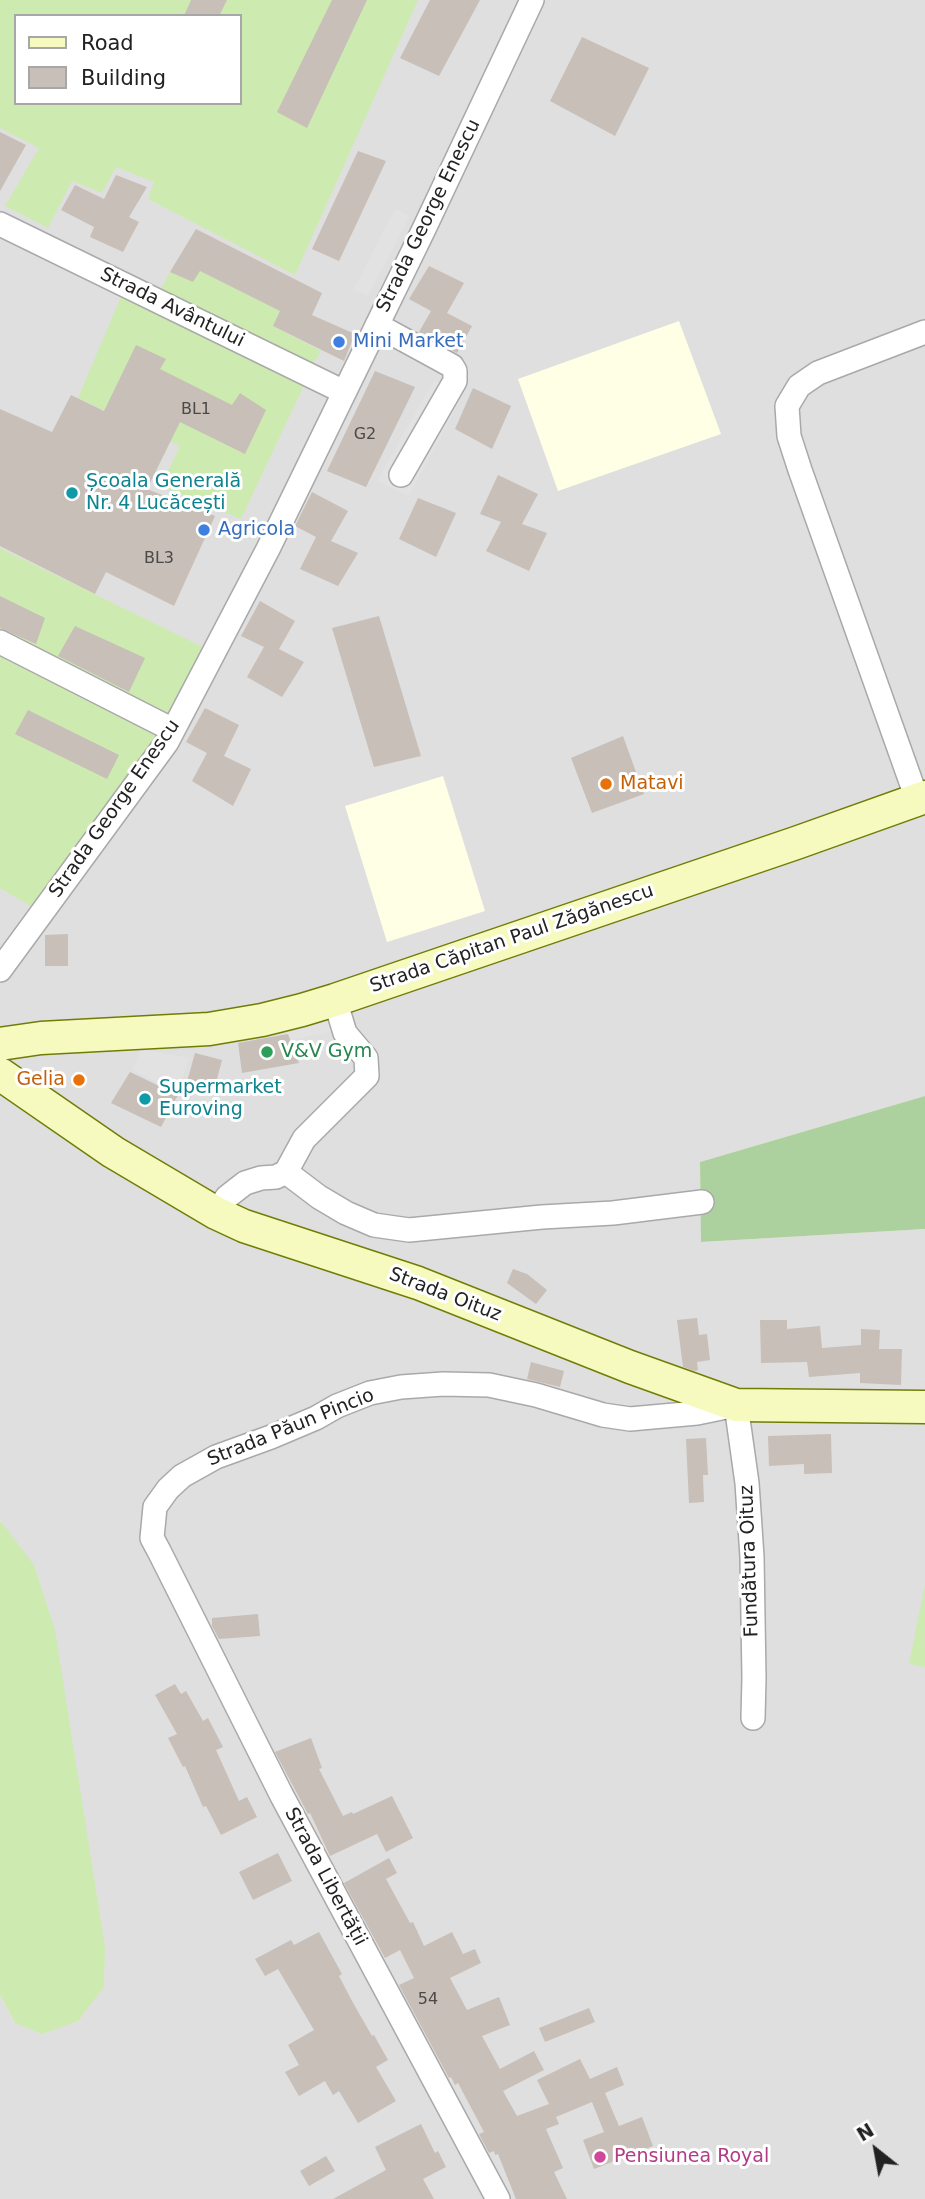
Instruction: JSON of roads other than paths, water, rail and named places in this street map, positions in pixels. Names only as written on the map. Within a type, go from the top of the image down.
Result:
[{"type":"main road","name":"Strada Căpitan Paul Zăgănescu","points":[[0,1044],[41,1038],[209,1029],[262,1020],[335,1000],[921,798]]},
{"type":"main road","name":"Strada Căpitan Paul Zăgănescu","points":[[0,1022],[45,1032],[89,1035]]},
{"type":"main road","name":"Strada Oituz","points":[[0,1074],[113,1152],[216,1213],[244,1226],[418,1283],[630,1367],[736,1405],[925,1407]]},
{"type":"street","name":"Strada George Enescu","points":[[0,970],[167,742],[268,549],[532,0]]},
{"type":"street","name":"Strada Avântului","points":[[0,224],[344,392]]},
{"type":"street","points":[[377,325],[452,366],[455,371],[455,381],[401,475]]},
{"type":"street","points":[[921,798],[800,470],[789,436],[787,406],[799,386],[818,373],[925,332]]},
{"type":"street","points":[[0,642],[173,730]]},
{"type":"street","points":[[216,1213],[227,1197],[245,1183],[276,1177],[286,1172],[304,1139],[367,1076],[366,1058],[345,1033],[335,1000]]},
{"type":"street","points":[[286,1172],[318,1197],[346,1213],[374,1225],[409,1230],[613,1213],[702,1202]]},
{"type":"street","name":"Strada Păun Pincio","points":[[159,1552],[152,1538],[155,1507],[167,1489],[182,1476],[224,1454],[271,1437],[370,1393],[401,1387],[443,1384],[489,1385],[536,1395],[603,1415],[630,1419],[697,1413],[736,1405]]},
{"type":"street","name":"Fundătura Oituz","points":[[736,1405],[747,1483],[752,1557],[752,1718]]},
{"type":"street","name":"Strada Libertății","points":[[159,1552],[282,1796],[498,2199]]},
{"type":"place","name":"Mini Market","points":[[339,342]]},
{"type":"place","name":"Școala Generală Nr. 4 Lucăcești","points":[[72,493]]},
{"type":"place","name":"Agricola","points":[[204,530]]},
{"type":"place","name":"Matavi","points":[[606,784]]},
{"type":"place","name":"V&V Gym","points":[[267,1052]]},
{"type":"place","name":"Gelia","points":[[79,1080]]},
{"type":"place","name":"Supermarket Euroving","points":[[145,1099]]},
{"type":"place","name":"Pensiunea Royal","points":[[600,2157]]}]
